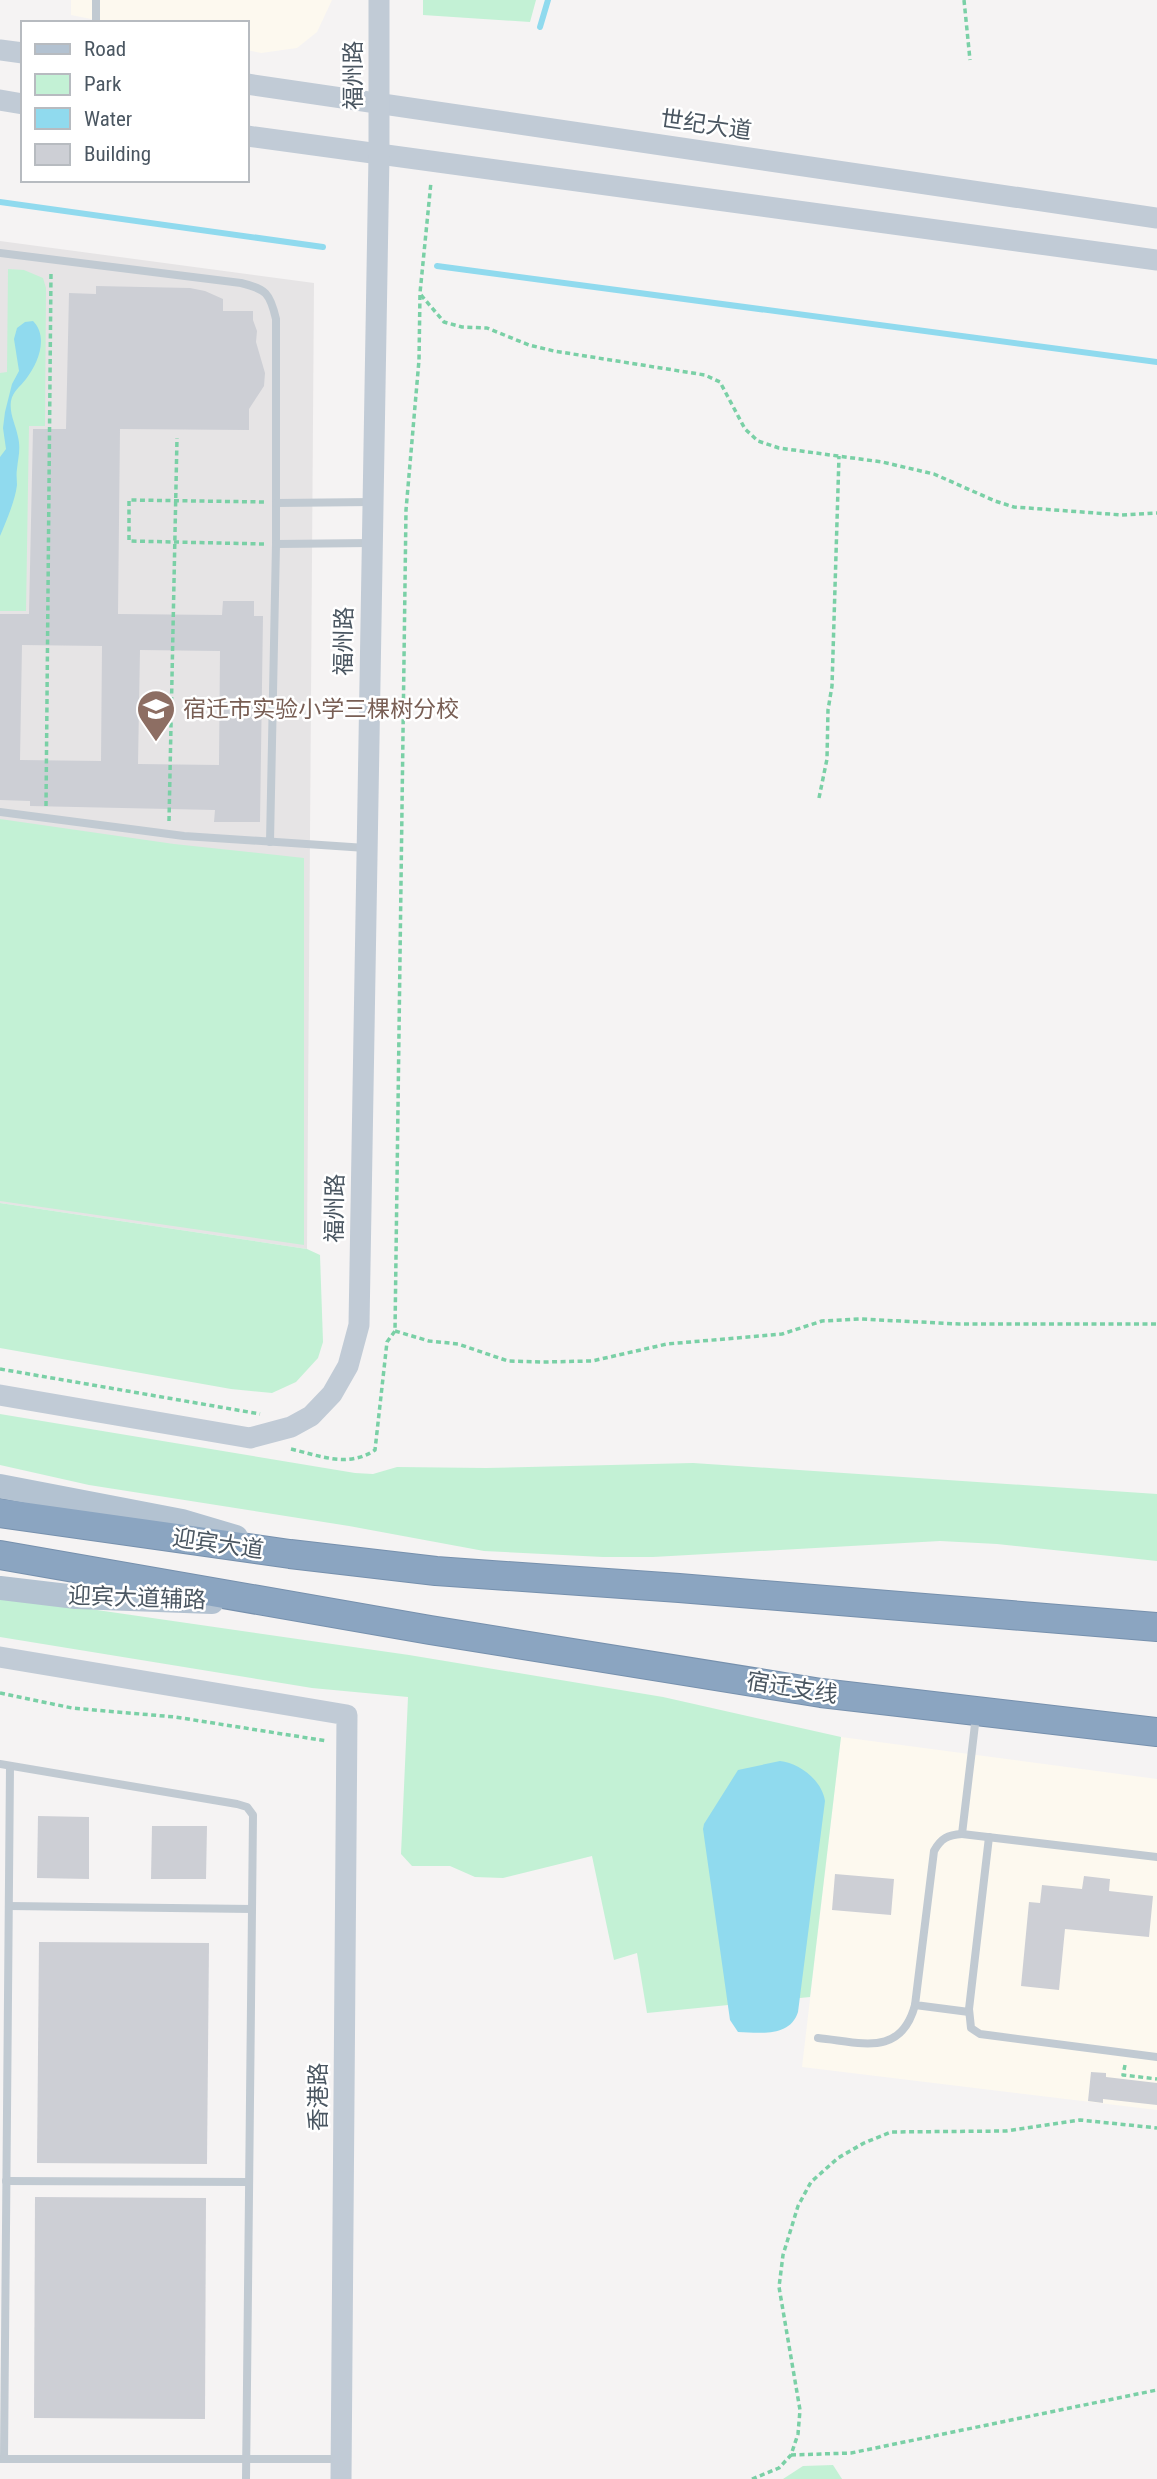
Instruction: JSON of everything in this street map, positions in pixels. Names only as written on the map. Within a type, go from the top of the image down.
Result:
[{"type":"highway","points":[[0,1507],[57,1522]]},
{"type":"highway","name":"迎宾大道","points":[[0,1513],[290,1554],[436,1571],[693,1589],[1157,1628]]},
{"type":"highway","name":"迎宾大道","points":[[0,1555],[430,1630]]},
{"type":"highway","points":[[0,1573],[275,1604]]},
{"type":"highway","name":"宿迁支线","points":[[430,1630],[821,1693],[1157,1732]]},
{"type":"main road","points":[[0,1486],[182,1521],[290,1554]]},
{"type":"main road","name":"迎宾大道辅路","points":[[0,1588],[76,1597],[275,1604]]},
{"type":"street","name":"福州路","points":[[0,1395],[250,1438],[291,1427],[311,1416],[332,1394],[348,1366],[359,1325],[379,155],[379,0]]},
{"type":"street","points":[[0,50],[21,53]]},
{"type":"street","name":"世纪大道","points":[[248,85],[1157,218]]},
{"type":"street","points":[[0,100],[21,104]]},
{"type":"street","points":[[248,136],[1157,260]]},
{"type":"street","name":"香港路","points":[[0,1657],[347,1715],[341,2469]]},
{"type":"lane","points":[[96,0],[96,21]]},
{"type":"lane","points":[[0,253],[241,283],[256,287],[272,300],[276,319],[276,544],[270,842]]},
{"type":"lane","points":[[276,503],[373,502]]},
{"type":"lane","points":[[276,544],[372,543]]},
{"type":"lane","points":[[0,812],[169,834],[367,848]]},
{"type":"lane","points":[[962,1834],[976,1712]]},
{"type":"lane","points":[[0,1764],[247,1807],[253,1815],[246,2479]]},
{"type":"lane","points":[[10,1766],[9,1906],[4,1972],[3,2165],[6,2180],[2,2459],[246,2459],[341,2469]]},
{"type":"lane","points":[[818,2038],[881,2044],[898,2037],[906,2028],[915,2005],[934,1851],[939,1842],[949,1835],[962,1834],[1157,1857]]},
{"type":"lane","points":[[989,1837],[968,2012],[971,2028],[981,2034],[1157,2057]]},
{"type":"lane","points":[[9,1906],[252,1909]]},
{"type":"lane","points":[[915,2005],[968,2012]]},
{"type":"lane","points":[[6,2180],[250,2182]]},
{"type":"path","points":[[964,0],[970,60]]},
{"type":"path","points":[[289,1448],[341,1461],[363,1458],[376,1450],[387,1342],[395,1331],[406,524],[419,360],[420,293],[433,163]]},
{"type":"path","points":[[46,819],[51,259]]},
{"type":"path","points":[[420,293],[444,322],[461,327],[487,328],[529,345],[554,351],[705,375],[720,382],[745,429],[758,441],[779,448],[882,462],[934,474],[1014,507],[1122,515],[1157,513]]},
{"type":"path","points":[[169,834],[177,438]]},
{"type":"path","points":[[818,798],[827,759],[828,710],[832,686],[839,456]]},
{"type":"path","points":[[276,503],[129,500],[129,541],[276,544]]},
{"type":"path","points":[[395,1331],[429,1341],[458,1344],[509,1361],[543,1362],[592,1361],[667,1345],[782,1334],[822,1321],[860,1319],[959,1324],[1157,1324]]},
{"type":"path","points":[[0,1369],[270,1416]]},
{"type":"path","points":[[0,1693],[72,1707],[176,1717],[347,1744]]},
{"type":"path","points":[[1126,2053],[1123,2075],[1157,2080]]},
{"type":"path","points":[[752,2479],[779,2468],[791,2455],[798,2434],[800,2410],[779,2287],[783,2255],[798,2206],[811,2182],[838,2158],[891,2132],[1006,2131],[1080,2120],[1157,2128]]},
{"type":"path","points":[[791,2455],[851,2453],[1157,2390]]},
{"type":"shaded area","points":[[71,0],[332,0],[317,32],[297,48],[261,53],[248,50],[248,21],[101,21],[71,15]]},
{"type":"shaded area","name":"宿迁市实验小学三棵树分校","points":[[0,241],[314,283],[307,1249],[0,1203]]},
{"type":"shaded area","points":[[841,1737],[1157,1779],[1157,2110],[802,2067]]},
{"type":"green space","points":[[423,0],[536,0],[530,22],[423,15]]},
{"type":"green space","points":[[8,269],[24,270],[43,278],[46,288],[45,426],[29,426],[26,611],[0,611],[0,373],[7,372]]},
{"type":"green space","points":[[0,819],[174,844],[304,858],[304,1245],[0,1201]]},
{"type":"green space","points":[[0,1203],[307,1249],[320,1255],[323,1342],[318,1358],[296,1382],[272,1393],[231,1389],[0,1348]]},
{"type":"green space","points":[[0,1414],[355,1473],[373,1474],[397,1467],[486,1468],[693,1463],[1157,1494],[1157,1561],[997,1544],[940,1541],[653,1557],[484,1551],[349,1526],[89,1485],[0,1465]]},
{"type":"green space","points":[[0,1596],[409,1655],[663,1697],[841,1737],[810,1997],[647,2013],[637,1953],[614,1960],[592,1856],[503,1878],[475,1877],[450,1866],[412,1866],[401,1854],[408,1697],[312,1688],[0,1637]]},
{"type":"green space","points":[[833,2465],[842,2479],[783,2479],[803,2466]]},
{"type":"water","points":[[33,321],[40,335],[40,350],[30,373],[11,401],[19,446],[17,485],[0,536],[0,457],[6,449],[3,428],[12,384],[19,371],[14,339],[17,328],[25,322]]},
{"type":"water","points":[[780,1761],[795,1765],[808,1774],[819,1786],[825,1801],[798,2012],[794,2020],[782,2030],[765,2033],[738,2032],[730,2020],[703,1829],[738,1770]]},
{"type":"building","points":[[96,286],[190,288],[223,299],[223,311],[253,311],[256,342],[265,373],[264,386],[249,409],[249,430],[120,429],[118,614],[222,615],[223,601],[254,601],[254,616],[263,616],[260,822],[214,822],[215,810],[30,806],[30,801],[0,800],[0,614],[29,614],[33,429],[66,429],[69,293],[96,294]],"holes":[[[22,645],[102,646],[101,761],[20,760]],[[140,650],[220,651],[219,765],[138,764]]]},
{"type":"building","points":[[38,1816],[89,1817],[89,1879],[37,1878]]},
{"type":"building","points":[[152,1826],[207,1826],[206,1879],[151,1879]]},
{"type":"building","points":[[835,1874],[894,1879],[891,1915],[832,1910]]},
{"type":"building","points":[[1084,1876],[1110,1879],[1109,1891],[1153,1896],[1149,1937],[1065,1929],[1059,1990],[1021,1986],[1029,1902],[1040,1903],[1042,1885],[1082,1889]]},
{"type":"building","points":[[39,1942],[209,1943],[207,2164],[37,2163]]},
{"type":"building","points":[[1091,2072],[1106,2073],[1106,2077],[1157,2083],[1157,2105],[1103,2099],[1103,2103],[1088,2101]]},
{"type":"building","points":[[35,2197],[206,2198],[205,2419],[34,2418]]},
{"type":"waterway","points":[[540,27],[548,0]]},
{"type":"waterway","points":[[0,202],[323,247]]},
{"type":"waterway","points":[[437,266],[1157,362]]},
{"type":"place","name":"宿迁市实验小学三棵树分校","points":[[156,743]]}]
